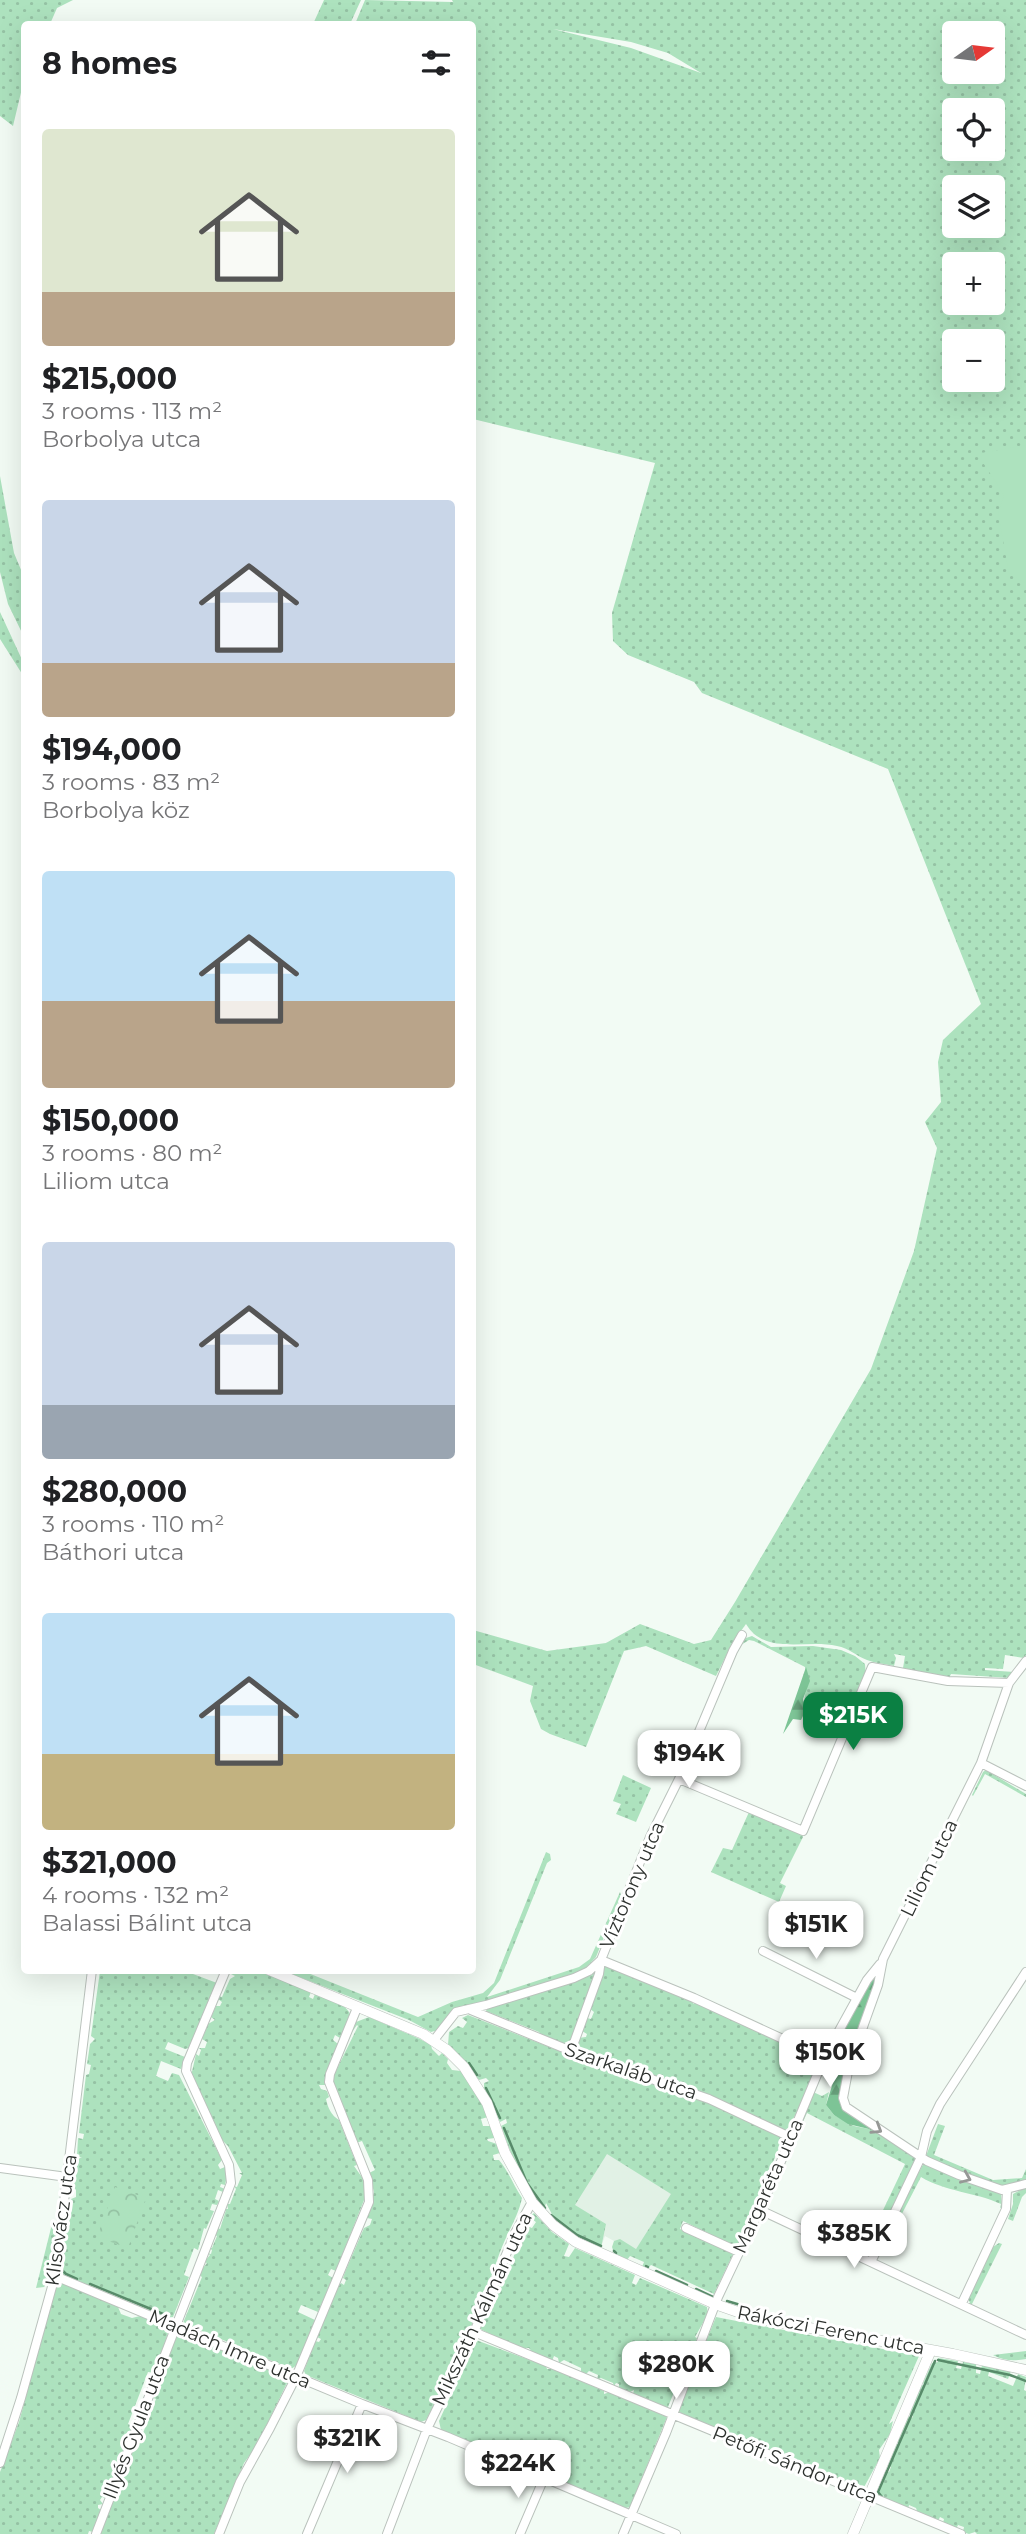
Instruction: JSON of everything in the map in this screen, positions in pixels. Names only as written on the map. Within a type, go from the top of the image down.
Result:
[{"type":"street","name":"Víztorony utca","points":[[434,2040],[456,2012],[574,1978],[589,1971],[601,1960],[650,1837],[679,1779],[716,1686],[742,1635]]},
{"type":"street","name":"Liliom utca","points":[[1007,2190],[980,2183],[921,2157],[850,2112],[844,2102],[849,2066],[878,1985],[883,1959],[981,1763],[1009,1683],[1026,1661]]},
{"type":"street","points":[[679,1779],[803,1831],[872,1667],[948,1681],[1009,1683]]},
{"type":"street","points":[[981,1763],[1026,1787]]},
{"type":"street","points":[[762,1951],[858,1998]]},
{"type":"street","name":"Margaréta utca","points":[[623,2534],[666,2433],[715,2304],[760,2210],[824,2058],[867,1980],[883,1959]]},
{"type":"street","points":[[571,2051],[599,1974],[601,1960],[694,1998],[824,2058]]},
{"type":"street","points":[[871,2262],[921,2157],[927,2131],[940,2104],[1026,1972]]},
{"type":"street","name":"Klisovácz utca","points":[[0,2463],[55,2276],[92,1974]]},
{"type":"street","name":"Illyés Gyula utca","points":[[96,2534],[231,2180],[229,2165],[186,2071],[224,1974]]},
{"type":"street","name":"Rákóczi Ferenc utca","points":[[278,1974],[434,2040],[459,2062],[487,2103],[505,2153],[532,2202],[553,2225],[576,2242],[715,2304],[755,2318],[1026,2370]]},
{"type":"street","points":[[219,2534],[240,2482],[296,2377],[370,2197],[368,2180],[329,2082],[357,2008]]},
{"type":"street","name":"Szarkaláb utca","points":[[470,2009],[571,2051],[709,2099],[790,2137]]},
{"type":"street","points":[[0,2168],[67,2177]]},
{"type":"street","points":[[962,2303],[1006,2209],[1007,2190],[1026,2184]]},
{"type":"street","name":"Mikszáth Kálmán utca","points":[[387,2534],[427,2429],[474,2332],[515,2233],[532,2202]]},
{"type":"street","points":[[760,2210],[1026,2335]]},
{"type":"street","points":[[686,2228],[739,2252]]},
{"type":"street","name":"Madách Imre utca","points":[[55,2276],[676,2534]]},
{"type":"street","name":"Petőfi Sándor utca","points":[[474,2332],[961,2534]]},
{"type":"street","points":[[853,2534],[931,2350]]},
{"type":"street","points":[[307,2534],[362,2404]]},
{"type":"street","points":[[520,2534],[544,2478]]},
{"type":"shaded area","points":[[547,2136],[704,2151],[636,2249],[613,2249],[614,2241],[605,2236],[602,2244],[541,2169]]},
{"type":"green space","points":[[0,0],[73,0],[57,8],[51,21],[21,21],[21,93],[13,126],[0,116]]},
{"type":"green space","points":[[324,0],[361,0],[351,21],[314,21]]},
{"type":"green space","points":[[365,0],[1026,0],[1026,1655],[1024,1658],[1005,1655],[1003,1669],[985,1668],[1014,1672],[1010,1678],[951,1674],[949,1678],[903,1668],[905,1656],[894,1654],[894,1666],[867,1660],[837,1646],[775,1643],[754,1634],[746,1624],[733,1642],[716,1676],[646,1646],[624,1651],[586,1747],[541,1729],[530,1701],[533,1686],[476,1665],[476,1631],[547,1651],[606,1643],[640,1624],[694,1644],[711,1640],[871,1369],[914,1251],[937,1148],[925,1122],[941,1102],[938,1062],[943,1040],[981,1004],[888,769],[702,693],[694,682],[628,655],[613,641],[612,613],[655,463],[476,420],[476,21],[356,21]],"holes":[[[553,29],[631,42],[668,53],[701,73],[631,48]]]},
{"type":"green space","points":[[1026,445],[1026,584],[1009,573],[998,513],[1004,495],[982,461],[981,453]]},
{"type":"green space","points":[[0,476],[14,553],[21,570],[21,631],[8,604],[0,572]]},
{"type":"green space","points":[[0,612],[21,658],[21,672],[0,639]]},
{"type":"green space","points":[[752,1636],[771,1647],[813,1646],[841,1650],[865,1664],[866,1678],[846,1726],[805,1710],[805,1667],[754,1641],[749,1640],[741,1645],[743,1639]]},
{"type":"green space","points":[[806,1667],[810,1681],[803,1699],[805,1712],[801,1720],[793,1719],[783,1734]]},
{"type":"green space","points":[[986,1770],[1026,1794],[1026,1797],[985,1774],[973,1796]]},
{"type":"green space","points":[[623,1775],[651,1788],[636,1822],[616,1814],[621,1804],[613,1801]]},
{"type":"green space","points":[[749,1812],[801,1833],[803,1837],[780,1883],[786,1886],[779,1902],[711,1872],[723,1848],[732,1850]]},
{"type":"green space","points":[[546,1852],[550,1854],[551,1860],[547,1863],[500,1980],[487,1997],[579,1967],[590,1959],[620,1892],[596,1957],[583,1971],[486,2002],[462,2006],[451,2012],[438,2030],[431,2032],[409,2020],[292,1974],[310,1974],[418,2017],[452,2002],[483,1993],[494,1983]]},
{"type":"green space","points":[[604,1965],[694,2004],[695,2002],[818,2060],[800,2106],[786,2132],[575,2049],[578,2038],[586,2037],[587,2034],[582,2031],[587,2018],[591,2019],[594,2012],[589,2008]]},
{"type":"green space","points":[[598,1968],[571,2045],[486,2011],[487,2009]]},
{"type":"green space","points":[[100,1974],[193,1974],[217,1983],[189,2048],[168,2042],[165,2049],[185,2057],[181,2069],[161,2061],[156,2076],[168,2081],[172,2073],[179,2075],[222,2160],[218,2165],[220,2169],[225,2167],[227,2176],[225,2185],[221,2184],[220,2187],[225,2189],[223,2192],[218,2190],[215,2199],[219,2201],[217,2205],[212,2204],[210,2210],[214,2211],[206,2229],[204,2228],[198,2250],[194,2248],[184,2275],[189,2277],[173,2317],[168,2318],[64,2275],[59,2268],[71,2199],[76,2197],[76,2190],[72,2185],[76,2158],[82,2158],[77,2156],[78,2138],[83,2139],[84,2134],[79,2133],[86,2075],[89,2074],[91,2065],[87,2064],[90,2044],[95,2039],[91,2036]]},
{"type":"green space","points":[[231,1974],[266,1974],[311,1992],[309,1997],[313,1999],[315,1994],[335,2001],[350,2014],[340,2038],[335,2035],[333,2040],[338,2044],[325,2075],[325,2085],[319,2085],[327,2091],[328,2105],[339,2120],[357,2165],[354,2166],[364,2180],[366,2195],[336,2271],[331,2269],[328,2275],[333,2278],[318,2312],[301,2305],[298,2312],[315,2320],[297,2365],[291,2369],[183,2323],[202,2277],[198,2274],[207,2263],[204,2262],[210,2255],[207,2253],[211,2254],[212,2250],[209,2248],[212,2248],[217,2236],[215,2235],[218,2228],[220,2229],[226,2210],[222,2215],[225,2209],[228,2209],[227,2204],[230,2204],[236,2189],[234,2186],[237,2187],[242,2175],[228,2146],[221,2139],[191,2076],[196,2054],[199,2056],[199,2048],[205,2048],[207,2042],[202,2039],[208,2024],[215,2020],[211,2017],[216,2006],[220,2006],[222,2002],[218,1999],[219,1996],[222,1997],[230,1979],[235,1976]]},
{"type":"green space","points":[[874,1975],[877,1976],[859,2026],[840,2102],[918,2159],[869,2129],[848,2124],[834,2115],[826,2105],[836,2073],[826,2063]]},
{"type":"green space","points":[[468,2015],[572,2056],[710,2104],[712,2102],[784,2136],[737,2247],[683,2221],[680,2229],[733,2254],[714,2294],[651,2265],[647,2269],[642,2267],[644,2262],[630,2256],[627,2260],[614,2253],[614,2241],[620,2239],[636,2249],[671,2194],[607,2154],[575,2205],[606,2224],[601,2248],[574,2234],[554,2218],[546,2203],[544,2210],[524,2180],[509,2148],[501,2126],[507,2123],[506,2119],[500,2122],[484,2090],[484,2083],[489,2081],[486,2078],[479,2080],[448,2045],[449,2032],[458,2026],[463,2028],[467,2022],[462,2018]]},
{"type":"green space","points":[[369,2017],[431,2045],[439,2056],[442,2053],[448,2059],[447,2063],[452,2070],[461,2071],[488,2117],[481,2119],[483,2126],[492,2126],[495,2138],[487,2139],[497,2144],[500,2153],[493,2155],[494,2160],[499,2160],[503,2165],[522,2198],[457,2359],[426,2420],[421,2422],[306,2375],[304,2371],[315,2341],[319,2342],[321,2339],[317,2337],[338,2287],[341,2283],[344,2285],[345,2272],[364,2228],[370,2225],[372,2219],[367,2218],[374,2192],[369,2173],[375,2170],[362,2141],[356,2143],[333,2084],[333,2077],[358,2026],[352,2032],[356,2022]]},
{"type":"green space","points":[[813,2092],[822,2096],[829,2092],[826,2105],[834,2115],[854,2126],[869,2129],[918,2159],[879,2228],[875,2227],[905,2164],[807,2113],[802,2124],[799,2122]]},
{"type":"green space","points":[[938,2124],[945,2126],[934,2155],[993,2180],[1022,2178],[1026,2169],[1026,2181],[1002,2186],[940,2165],[926,2156]]},
{"type":"green space","points":[[924,2163],[1001,2193],[1002,2207],[991,2200],[940,2186],[921,2177],[892,2233],[888,2234],[899,2213],[898,2209]]},
{"type":"green space","points":[[115,2187],[146,2198],[128,2248],[97,2237]]},
{"type":"green space","points":[[1026,2187],[1026,2193],[1013,2221],[1008,2219],[1013,2194]]},
{"type":"green space","points":[[534,2213],[552,2232],[569,2244],[564,2256],[569,2257],[575,2248],[635,2275],[632,2283],[636,2285],[640,2278],[707,2307],[708,2314],[695,2337],[694,2346],[690,2348],[692,2349],[679,2374],[668,2407],[633,2394],[634,2390],[630,2392],[619,2388],[619,2384],[614,2386],[601,2378],[597,2380],[598,2375],[589,2371],[585,2375],[581,2373],[581,2368],[564,2360],[559,2363],[554,2356],[552,2361],[533,2353],[529,2348],[519,2348],[480,2329],[504,2272],[513,2259],[522,2227],[524,2225],[532,2228],[536,2222],[529,2217]]},
{"type":"green space","points":[[52,2224],[58,2230],[48,2281],[44,2287],[36,2288]]},
{"type":"green space","points":[[1002,2244],[971,2306],[968,2298],[993,2247]]},
{"type":"green space","points":[[62,2283],[118,2307],[121,2314],[132,2318],[140,2316],[164,2325],[168,2333],[155,2373],[148,2372],[128,2424],[134,2427],[118,2468],[112,2468],[114,2474],[111,2482],[107,2482],[111,2484],[105,2498],[100,2500],[103,2504],[98,2505],[101,2510],[93,2532],[0,2534],[0,2472],[19,2422],[56,2286]]},
{"type":"green space","points":[[716,2317],[919,2356],[889,2424],[893,2421],[890,2434],[879,2450],[880,2458],[863,2489],[794,2463],[795,2458],[780,2452],[777,2456],[767,2452],[769,2447],[757,2446],[749,2439],[740,2441],[677,2411]]},
{"type":"green space","points":[[182,2333],[242,2357],[240,2363],[244,2364],[248,2359],[264,2366],[262,2371],[266,2368],[287,2377],[287,2383],[257,2445],[244,2463],[214,2534],[100,2534],[135,2443],[140,2441],[156,2399],[153,2398],[161,2377],[164,2378],[166,2374],[163,2372],[176,2335]]},
{"type":"green space","points":[[476,2340],[546,2366],[547,2369],[553,2369],[604,2391],[604,2394],[610,2392],[667,2417],[630,2507],[626,2508],[441,2430],[439,2421]]},
{"type":"green space","points":[[1026,2351],[1026,2359],[1022,2360],[993,2355]]},
{"type":"green space","points":[[938,2358],[958,2361],[956,2368],[961,2369],[963,2362],[976,2364],[976,2373],[980,2374],[982,2365],[1011,2371],[1008,2379],[989,2372],[988,2376],[1013,2386],[1018,2374],[1026,2377],[1026,2534],[969,2534],[963,2532],[964,2527],[958,2525],[956,2529],[943,2523],[944,2519],[940,2517],[938,2521],[909,2505],[908,2509],[883,2500],[884,2495],[881,2499],[877,2495],[885,2470],[889,2472],[891,2467],[888,2465],[896,2444],[901,2444],[897,2442],[908,2417],[913,2416],[909,2413],[922,2385],[926,2386],[923,2383],[932,2363],[938,2362]]},
{"type":"waterway","points":[[469,2063],[477,2075]]},
{"type":"waterway","points":[[486,2088],[500,2118]]},
{"type":"waterway","points":[[504,2128],[527,2183],[545,2208]]},
{"type":"waterway","points":[[551,2215],[577,2235],[601,2246]]},
{"type":"waterway","points":[[64,2246],[61,2269],[77,2279]]},
{"type":"waterway","points":[[656,2271],[687,2285]]},
{"type":"waterway","points":[[90,2284],[168,2316]]},
{"type":"waterway","points":[[696,2289],[713,2297]]},
{"type":"waterway","points":[[727,2301],[744,2306]]},
{"type":"waterway","points":[[938,2360],[1010,2375],[1026,2381]]},
{"type":"waterway","points":[[882,2497],[878,2492],[935,2361]]}]
